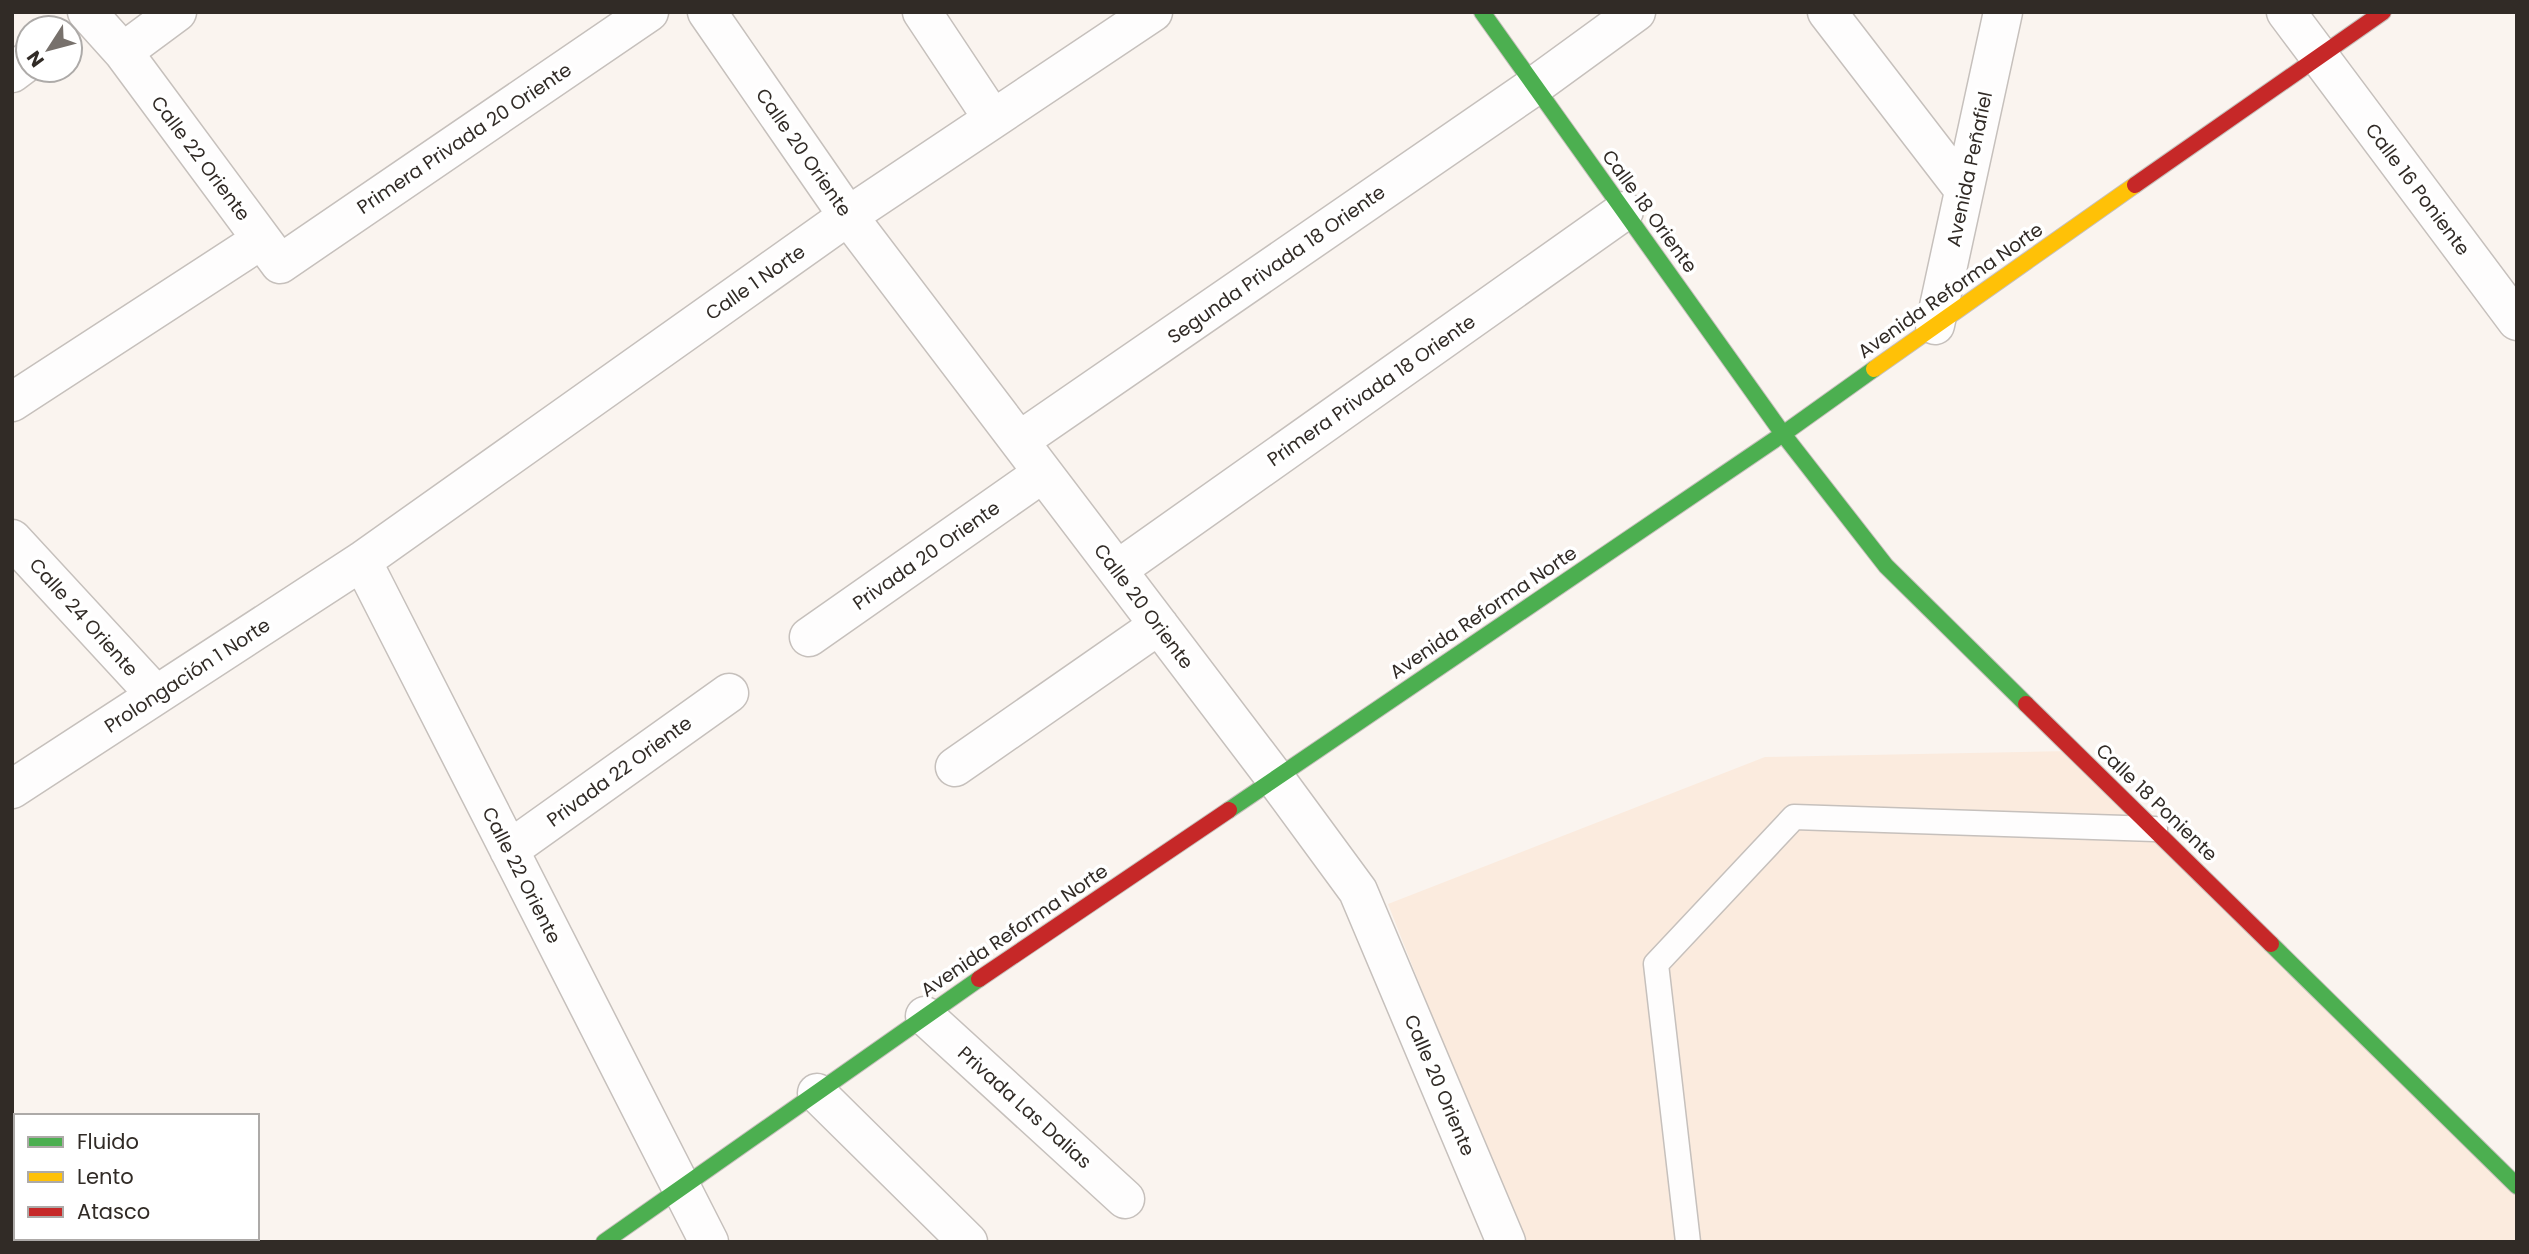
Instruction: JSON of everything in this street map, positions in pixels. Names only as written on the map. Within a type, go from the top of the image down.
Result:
[{"type":"street","points":[[84,22],[123,52],[177,12]]},
{"type":"street","name":"Primera Privada 20 Oriente","points":[[12,402],[271,252],[649,12]]},
{"type":"street","name":"Calle 20 Oriente","points":[[707,12],[848,216],[1358,891],[1506,1242]]},
{"type":"street","points":[[922,12],[993,119]]},
{"type":"street","name":"Calle 1 Norte","points":[[362,561],[848,216],[1153,12]]},
{"type":"street","name":"Calle 18 Oriente","points":[[1482,12],[1783,434]]},
{"type":"street","name":"Segunda Privada 18 Oriente","points":[[1019,441],[1636,12]]},
{"type":"street","points":[[1827,12],[1964,190]]},
{"type":"street","name":"Avenida Peñafiel","points":[[1935,325],[2003,12]]},
{"type":"street","name":"Calle 16 Poniente","points":[[2286,12],[2517,321]]},
{"type":"street","name":"Avenida Reforma Norte","points":[[604,1242],[925,1016],[1783,434],[2383,12]]},
{"type":"street","name":"Calle 22 Oriente","points":[[123,52],[271,252]]},
{"type":"street","name":"Primera Privada 18 Oriente","points":[[1117,570],[1624,211]]},
{"type":"street","name":"Calle 18 Poniente","points":[[1783,434],[1886,566],[2517,1186]]},
{"type":"street","name":"Privada 20 Oriente","points":[[809,637],[1043,473]]},
{"type":"street","name":"Calle 24 Oriente","points":[[12,539],[156,695]]},
{"type":"street","name":"Calle 22 Oriente","points":[[362,561],[709,1242]]},
{"type":"street","name":"Prolongación 1 Norte","points":[[12,789],[362,561]]},
{"type":"street","points":[[955,767],[1159,625]]},
{"type":"street","name":"Privada 22 Oriente","points":[[509,850],[729,692]]},
{"type":"street","name":"Privada Las Dalias","points":[[925,1016],[1125,1199]]},
{"type":"street","points":[[817,1093],[968,1242]]},
{"type":"lane","points":[[1688,1242],[1656,964],[1794,817],[2155,829]]},
{"type":"shaded area","points":[[2071,751],[2517,1189],[2517,1242],[1521,1242],[1388,904],[1765,757]]},
{"type":"traffic: fast","points":[[1482,12],[1783,434],[1886,566],[2026,704]]},
{"type":"traffic: fast","points":[[1229,810],[1783,434],[1874,369]]},
{"type":"traffic: fast","points":[[2271,944],[2517,1186]]},
{"type":"traffic: fast","points":[[604,1242],[979,979]]},
{"type":"traffic: slow","points":[[1874,369],[2135,185]]},
{"type":"traffic: jam","points":[[2135,185],[2383,12]]},
{"type":"traffic: jam","points":[[2026,704],[2271,944]]},
{"type":"traffic: jam","points":[[979,979],[1229,810]]}]
